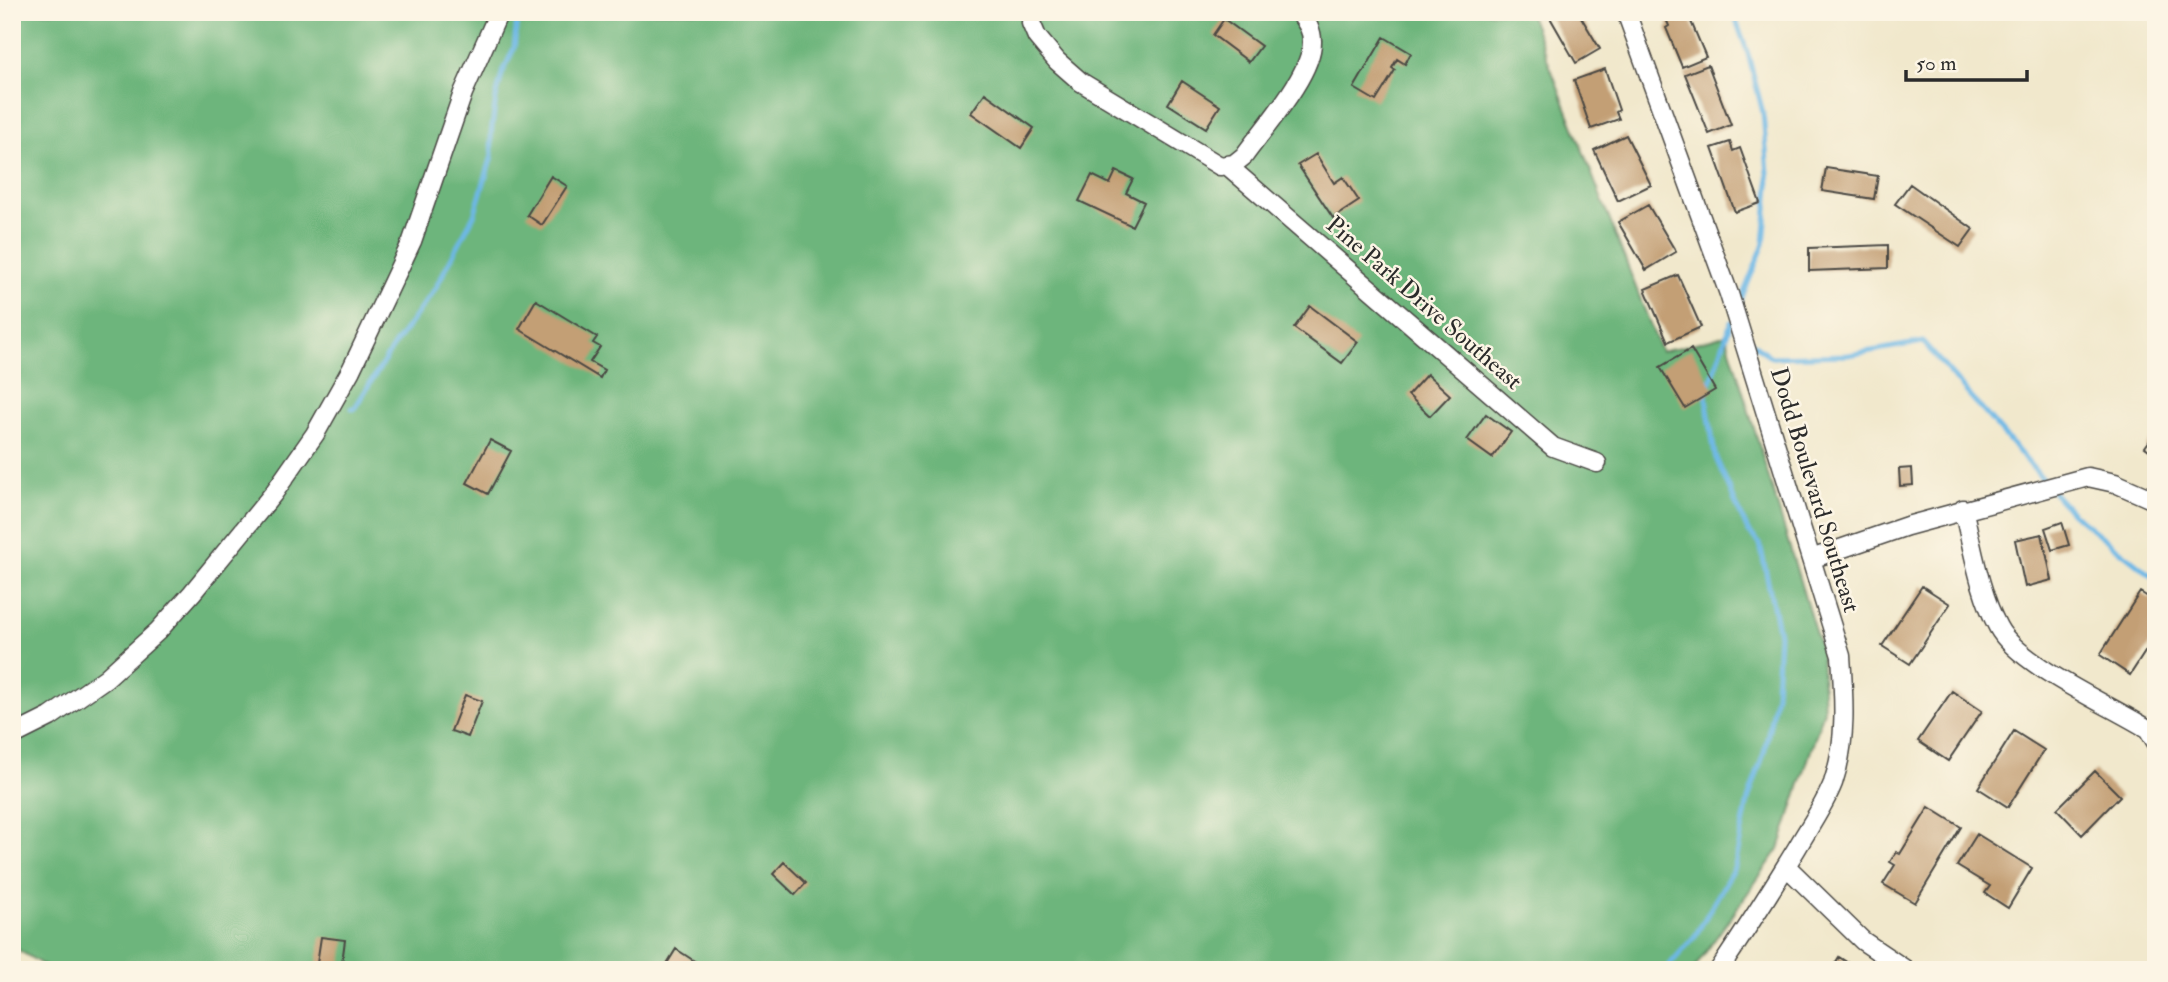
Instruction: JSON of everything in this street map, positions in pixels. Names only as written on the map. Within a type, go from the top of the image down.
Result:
[{"type":"street","points":[[12,736],[50,717],[106,678],[158,631],[273,494],[315,434],[351,370],[407,252],[463,93],[499,12]]},
{"type":"street","name":"Pine Park Drive Southeast","points":[[1032,12],[1031,23],[1037,37],[1057,61],[1082,82],[1213,164],[1228,166],[1553,447],[1597,463]]},
{"type":"street","points":[[1228,166],[1244,156],[1305,71],[1311,55],[1312,41],[1310,27],[1299,12]]},
{"type":"street","name":"Dodd Boulevard Southeast","points":[[1626,12],[1729,294],[1841,656],[1845,706],[1833,783],[1758,912],[1719,970]]},
{"type":"street","points":[[1811,559],[1963,509],[2088,477],[2115,483],[2156,502]]},
{"type":"street","points":[[1963,509],[1987,604],[2000,631],[2047,672],[2148,729],[2156,741]]},
{"type":"street","points":[[1786,866],[1863,941],[1906,970]]},
{"type":"green space","points":[[12,12],[1529,12],[1661,352],[1726,335],[1821,651],[1824,710],[1779,849],[1693,970],[51,970],[12,946]]},
{"type":"building","points":[[1578,12],[1600,49],[1576,63],[1548,14]]},
{"type":"building","points":[[1663,12],[1687,12],[1706,57],[1682,67],[1666,28],[1669,26]]},
{"type":"building","points":[[1224,19],[1261,46],[1249,62],[1213,35]]},
{"type":"building","points":[[1384,37],[1411,53],[1405,64],[1397,59],[1392,68],[1395,70],[1376,101],[1354,88]]},
{"type":"building","points":[[1708,65],[1731,125],[1709,134],[1685,74]]},
{"type":"building","points":[[1605,69],[1619,110],[1616,112],[1619,119],[1591,129],[1574,80]]},
{"type":"building","points":[[1182,81],[1220,106],[1206,128],[1168,104]]},
{"type":"building","points":[[985,93],[1034,128],[1021,148],[971,113]]},
{"type":"building","points":[[1626,135],[1651,185],[1618,201],[1594,150]]},
{"type":"building","points":[[1730,142],[1733,151],[1740,148],[1760,203],[1735,212],[1712,148]]},
{"type":"building","points":[[1316,154],[1334,183],[1343,177],[1359,201],[1333,218],[1298,165]]},
{"type":"building","points":[[1826,168],[1878,176],[1874,199],[1822,191]]},
{"type":"building","points":[[1116,171],[1133,179],[1126,193],[1144,202],[1132,226],[1079,201],[1092,175],[1110,184]]},
{"type":"building","points":[[551,176],[567,186],[542,225],[527,215]]},
{"type":"building","points":[[1910,184],[1973,229],[1960,247],[1895,204]]},
{"type":"building","points":[[1648,205],[1676,252],[1646,270],[1618,222]]},
{"type":"building","points":[[1888,245],[1888,268],[1809,271],[1809,248]]},
{"type":"building","points":[[1678,275],[1701,327],[1668,342],[1645,289]]},
{"type":"building","points":[[536,300],[597,337],[593,343],[600,347],[590,362],[604,370],[600,378],[519,329]]},
{"type":"building","points":[[1310,306],[1358,342],[1342,363],[1294,328]]},
{"type":"building","points":[[1691,349],[1715,390],[1685,408],[1660,367]]},
{"type":"building","points":[[1427,374],[1450,395],[1430,416],[1408,395]]},
{"type":"building","points":[[1486,414],[1511,432],[1492,458],[1467,440]]},
{"type":"building","points":[[2156,432],[2156,455],[2145,447]]},
{"type":"building","points":[[490,440],[511,451],[488,494],[467,483]]},
{"type":"building","points":[[1912,468],[1913,485],[1900,486],[1899,469]]},
{"type":"building","points":[[2062,522],[2069,545],[2052,550],[2045,528]]},
{"type":"building","points":[[2042,534],[2052,580],[2025,587],[2015,540]]},
{"type":"building","points":[[1922,586],[1950,604],[1910,664],[1882,646]]},
{"type":"building","points":[[2140,592],[2156,602],[2156,635],[2130,675],[2100,655]]},
{"type":"building","points":[[1952,691],[1982,711],[1948,761],[1918,741]]},
{"type":"building","points":[[465,695],[482,701],[468,737],[451,731]]},
{"type":"building","points":[[2014,731],[2044,750],[2008,807],[1978,788]]},
{"type":"building","points":[[2095,771],[2120,796],[2082,835],[2057,809]]},
{"type":"building","points":[[1929,807],[1961,827],[1915,903],[1883,884],[1895,865],[1890,862],[1896,852],[1900,854]]},
{"type":"building","points":[[1977,834],[2032,868],[2008,908],[1985,893],[1990,886],[1957,866]]},
{"type":"building","points":[[784,862],[806,883],[795,895],[773,874]]},
{"type":"building","points":[[321,937],[345,940],[341,970],[316,970]]},
{"type":"building","points":[[676,949],[699,964],[696,970],[663,970]]},
{"type":"building","points":[[1839,957],[1859,970],[1831,970]]},
{"type":"waterway","points":[[352,408],[354,409],[395,344],[435,289],[474,215],[492,156],[491,134],[496,98],[502,74],[514,48],[518,12]]},
{"type":"waterway","points":[[1733,12],[1748,54],[1763,113],[1769,186],[1764,244],[1738,307]]},
{"type":"waterway","points":[[1665,970],[1695,936],[1735,866],[1748,800],[1764,753],[1776,694],[1779,634],[1760,544],[1748,531],[1715,456],[1706,396],[1731,322]]},
{"type":"waterway","points":[[1748,340],[1771,357],[1848,355],[1923,342],[2046,483]]},
{"type":"waterway","points":[[2052,491],[2072,513],[2156,579]]}]
